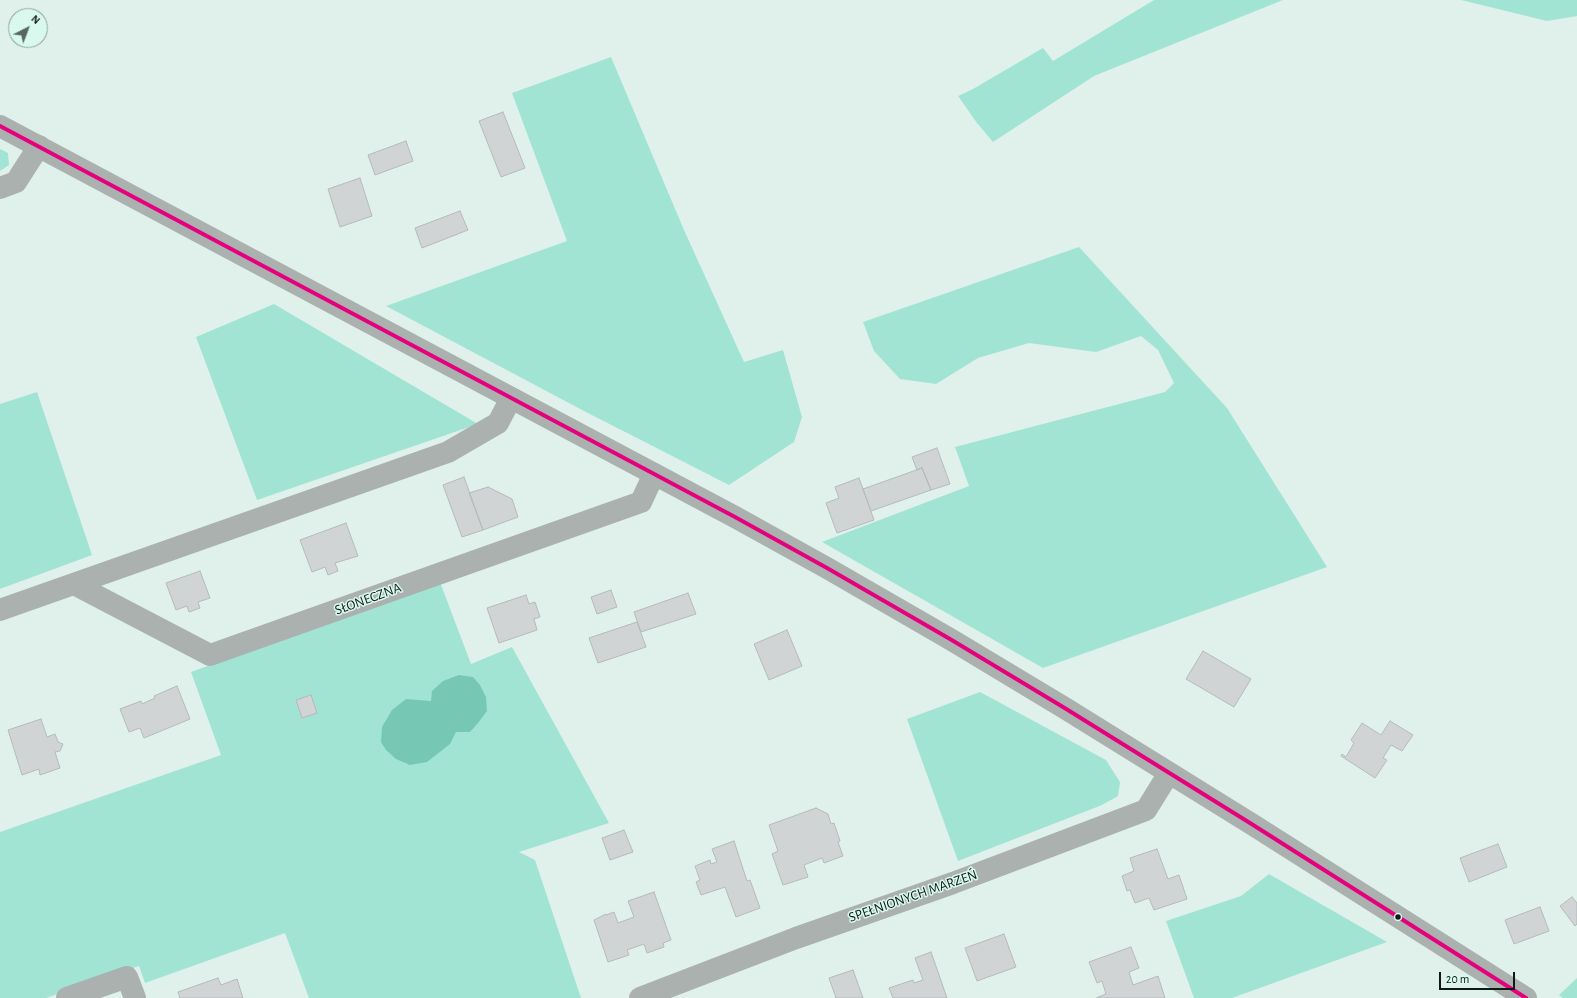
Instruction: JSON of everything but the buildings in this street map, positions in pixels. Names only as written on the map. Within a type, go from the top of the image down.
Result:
[{"type":"street","points":[[0,126],[654,474],[820,565],[950,639],[1256,827],[1526,998]]},
{"type":"street","points":[[0,188],[16,182],[39,146]]},
{"type":"street","points":[[0,610],[448,452],[498,423],[511,398]]},
{"type":"street","name":"SŁONECZNA","points":[[74,584],[210,655],[641,502],[654,474]]},
{"type":"street","name":"SPEŁNIONYCH MARZEŃ","points":[[640,998],[796,938],[953,883],[1146,810],[1169,773]]},
{"type":"street","points":[[67,998],[127,977],[135,998]]},
{"type":"shaded area","points":[[1154,0],[1283,0],[1094,76],[993,142],[977,123],[958,96],[973,89],[1043,48],[1053,61]]},
{"type":"shaded area","points":[[1461,0],[1577,0],[1577,16],[1547,21]]},
{"type":"shaded area","points":[[611,57],[684,230],[744,362],[783,350],[802,417],[794,442],[729,485],[584,411],[386,306],[567,241],[512,93]]},
{"type":"shaded area","points":[[0,149],[8,153],[9,165],[0,171]]},
{"type":"shaded area","points":[[1079,247],[1227,408],[1327,567],[1043,668],[822,542],[969,486],[955,447],[1165,392],[1174,383],[1158,350],[1141,336],[1096,352],[1029,343],[978,358],[936,384],[900,379],[874,351],[863,322]]},
{"type":"shaded area","points":[[274,304],[478,424],[257,500],[196,337]]},
{"type":"shaded area","points":[[37,392],[92,555],[0,589],[0,404]]},
{"type":"shaded area","points":[[440,582],[471,664],[512,647],[609,823],[519,852],[535,860],[581,998],[309,998],[285,933],[145,983],[139,966],[46,998],[0,998],[0,832],[221,755],[191,672]]},
{"type":"shaded area","points":[[459,675],[473,677],[480,685],[486,697],[487,711],[478,723],[470,732],[456,732],[450,744],[427,762],[410,765],[396,759],[386,750],[381,742],[382,727],[392,710],[406,699],[431,701],[432,691],[443,681]]},
{"type":"shaded area","points":[[980,692],[1106,760],[1120,782],[1118,796],[1102,805],[958,861],[907,719]]},
{"type":"shaded area","points":[[1269,874],[1387,942],[1232,998],[1194,998],[1166,921],[1241,896]]},
{"type":"shaded area","points":[[1577,978],[1577,998],[1563,998],[1559,995]]},
{"type":"transit line","points":[[0,126],[735,517],[827,568],[950,639],[1063,707],[1250,823],[1526,998]]}]
